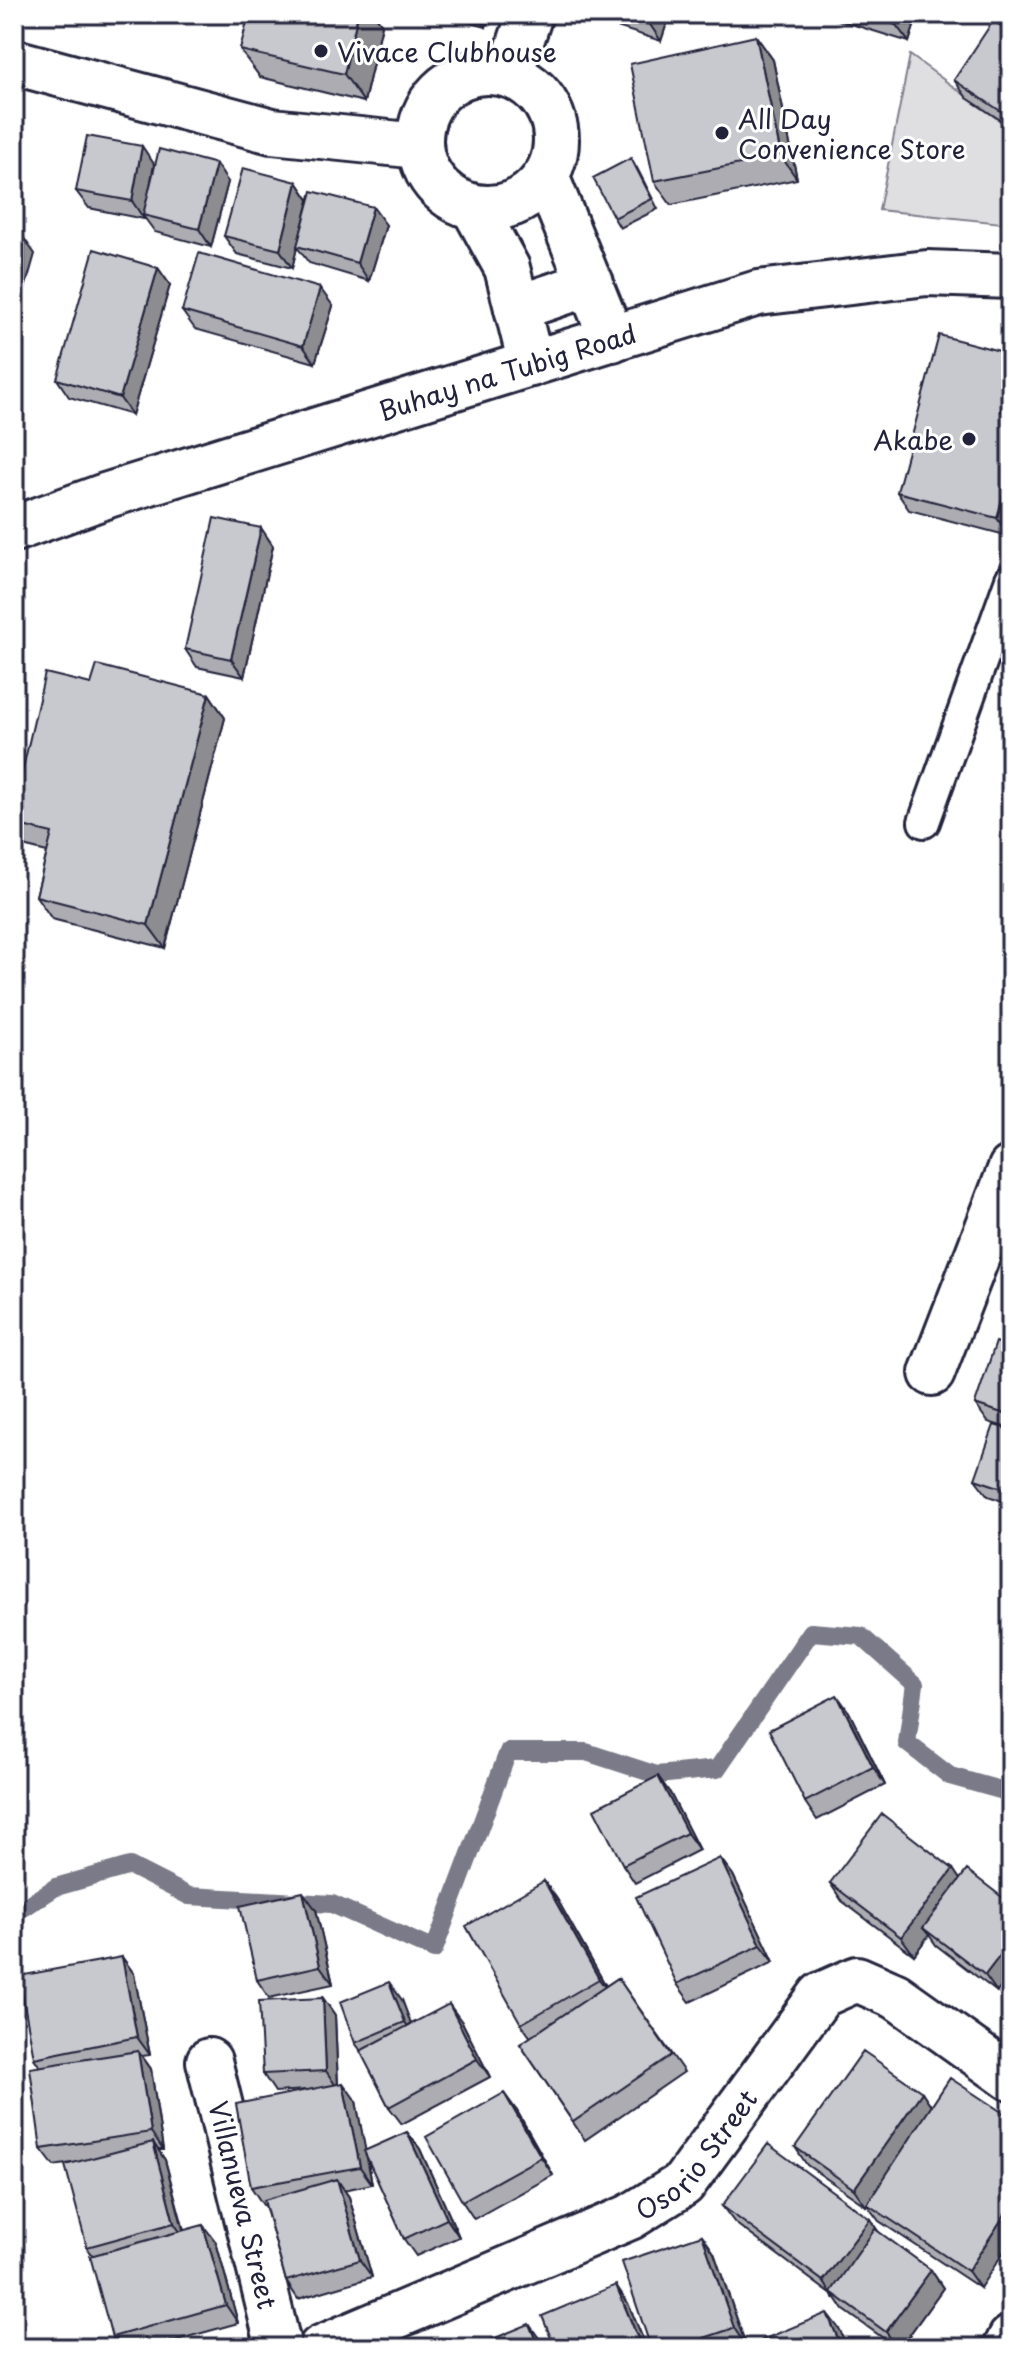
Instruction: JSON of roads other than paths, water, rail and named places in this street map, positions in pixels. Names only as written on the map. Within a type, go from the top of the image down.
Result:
[{"type":"street","points":[[510,74],[530,14]]},
{"type":"street","points":[[14,62],[272,131],[419,146]]},
{"type":"street","points":[[485,71],[510,74],[531,86],[548,105],[556,129],[556,153],[546,176],[526,198],[504,207],[474,208],[452,199],[439,188],[425,168],[419,146],[424,114],[437,93],[460,76],[485,71]]},
{"type":"street","points":[[546,176],[612,339]]},
{"type":"street","points":[[474,208],[507,268],[531,364]]},
{"type":"street","name":"Buhay na Tubig Road","points":[[14,529],[108,495],[758,293],[827,282],[927,273],[1011,276]]},
{"type":"street","points":[[517,308],[591,283]]},
{"type":"street","points":[[932,1373],[1011,1168]]},
{"type":"street","name":"Osorio Street","points":[[321,2348],[630,2217],[683,2184],[821,1995],[857,1979],[896,1996],[1011,2078]]},
{"type":"street","name":"Villanueva Street","points":[[209,2061],[279,2348]]},
{"type":"street","points":[[1006,2348],[1011,2338]]},
{"type":"lane","points":[[924,822],[1011,579]]},
{"type":"waterway","points":[[14,1914],[56,1887],[130,1866],[189,1896],[332,1904],[434,1950],[508,1752],[586,1752],[657,1775],[717,1769],[811,1632],[861,1636],[915,1684],[907,1743],[950,1776],[1011,1793]]},
{"type":"place","name":"Vivace Clubhouse","points":[[321,51]]},
{"type":"place","name":"All Day Convenience Store","points":[[722,133]]},
{"type":"place","name":"Akabe","points":[[969,439]]}]
